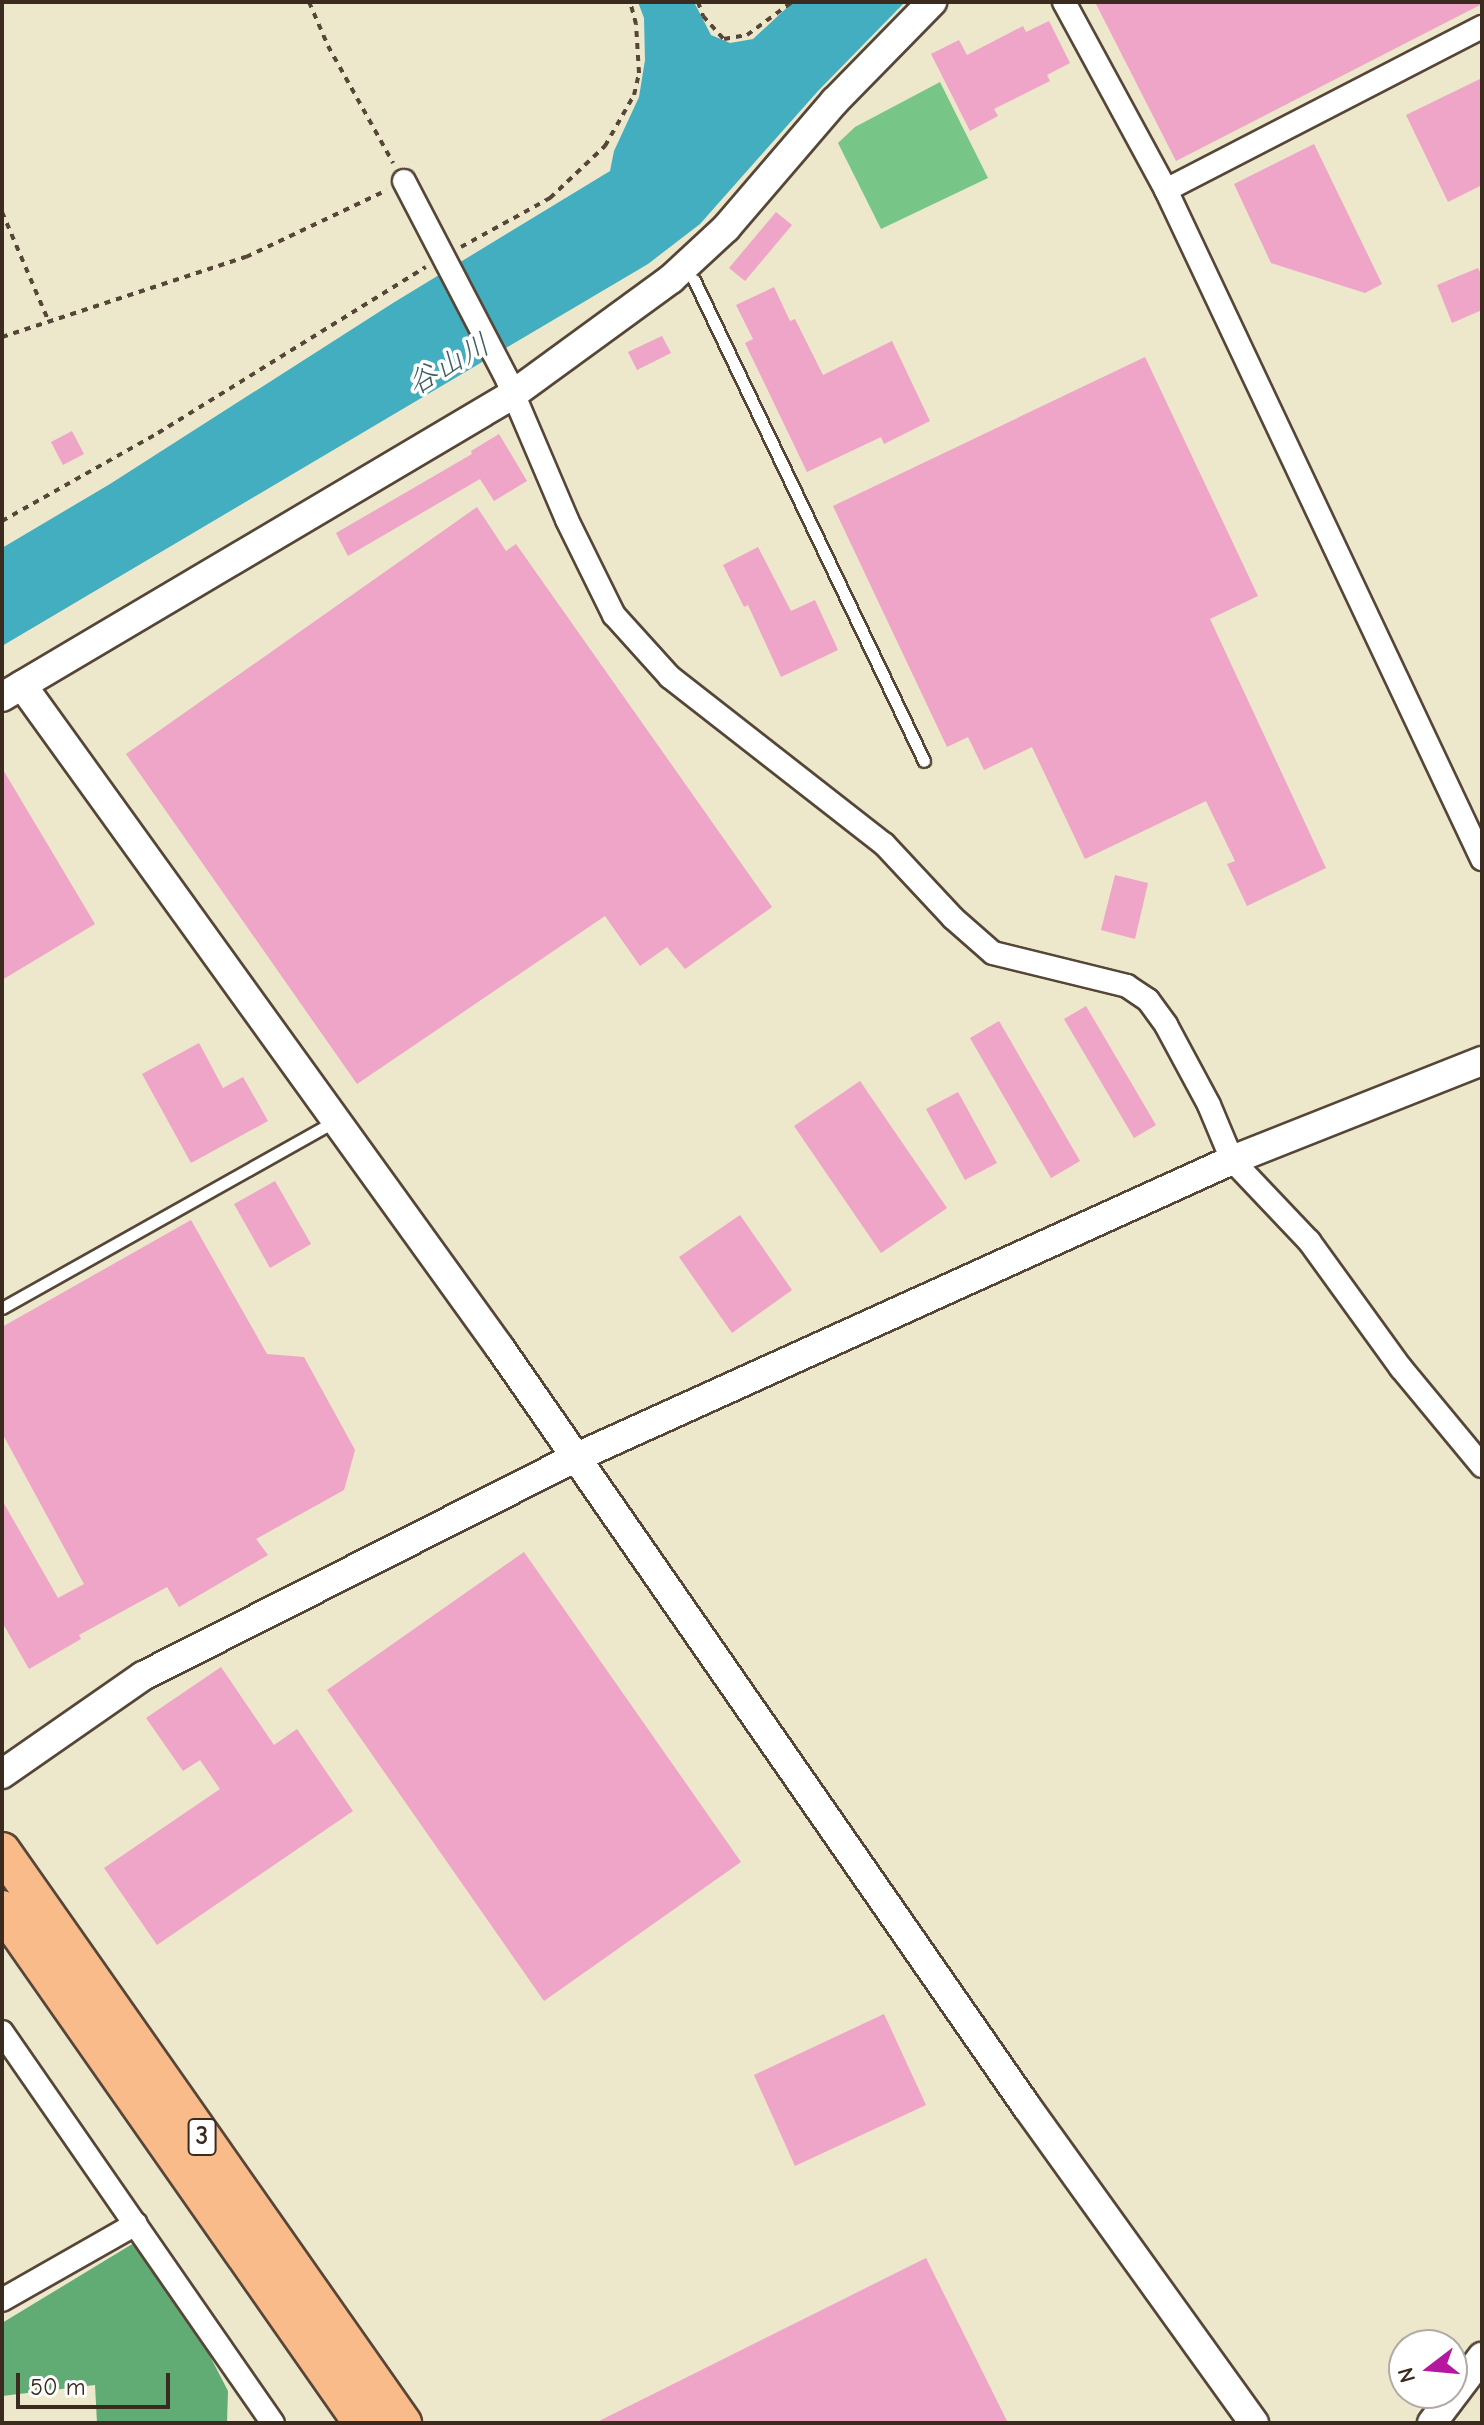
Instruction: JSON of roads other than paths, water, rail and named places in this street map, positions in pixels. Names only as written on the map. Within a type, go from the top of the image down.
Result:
[{"type":"highway","name":"3","points":[[2,1851],[403,2423]]},
{"type":"highway","name":"3","points":[[2,1909],[362,2423]]},
{"type":"street","points":[[932,2],[835,101],[726,228],[671,279],[509,387],[12,691],[337,1119],[577,1457],[1027,2107],[1254,2423]]},
{"type":"street","points":[[1064,2],[1166,190],[1482,859]]},
{"type":"street","points":[[1166,190],[1482,27]]},
{"type":"street","points":[[404,181],[509,387],[567,520],[614,615],[670,677],[884,844],[953,918],[993,953],[1127,986],[1148,1000],[1166,1025],[1209,1105],[1232,1160],[1309,1241],[1401,1368],[1482,1466]]},
{"type":"street","points":[[2,1774],[143,1676],[577,1457],[1232,1160],[1482,1061]]},
{"type":"street","points":[[2,2032],[273,2423]]},
{"type":"street","points":[[2,2300],[136,2224]]},
{"type":"street","points":[[1432,2423],[1482,2357]]},
{"type":"lane","points":[[694,280],[924,761]]},
{"type":"lane","points":[[2,1308],[337,1119]]},
{"type":"water","name":"谷山川","points":[[638,2],[694,2],[711,35],[730,43],[753,39],[793,2],[905,2],[818,91],[700,224],[648,264],[2,646],[2,548],[110,484],[393,303],[610,171],[614,151],[639,97],[645,60],[644,18]]}]
